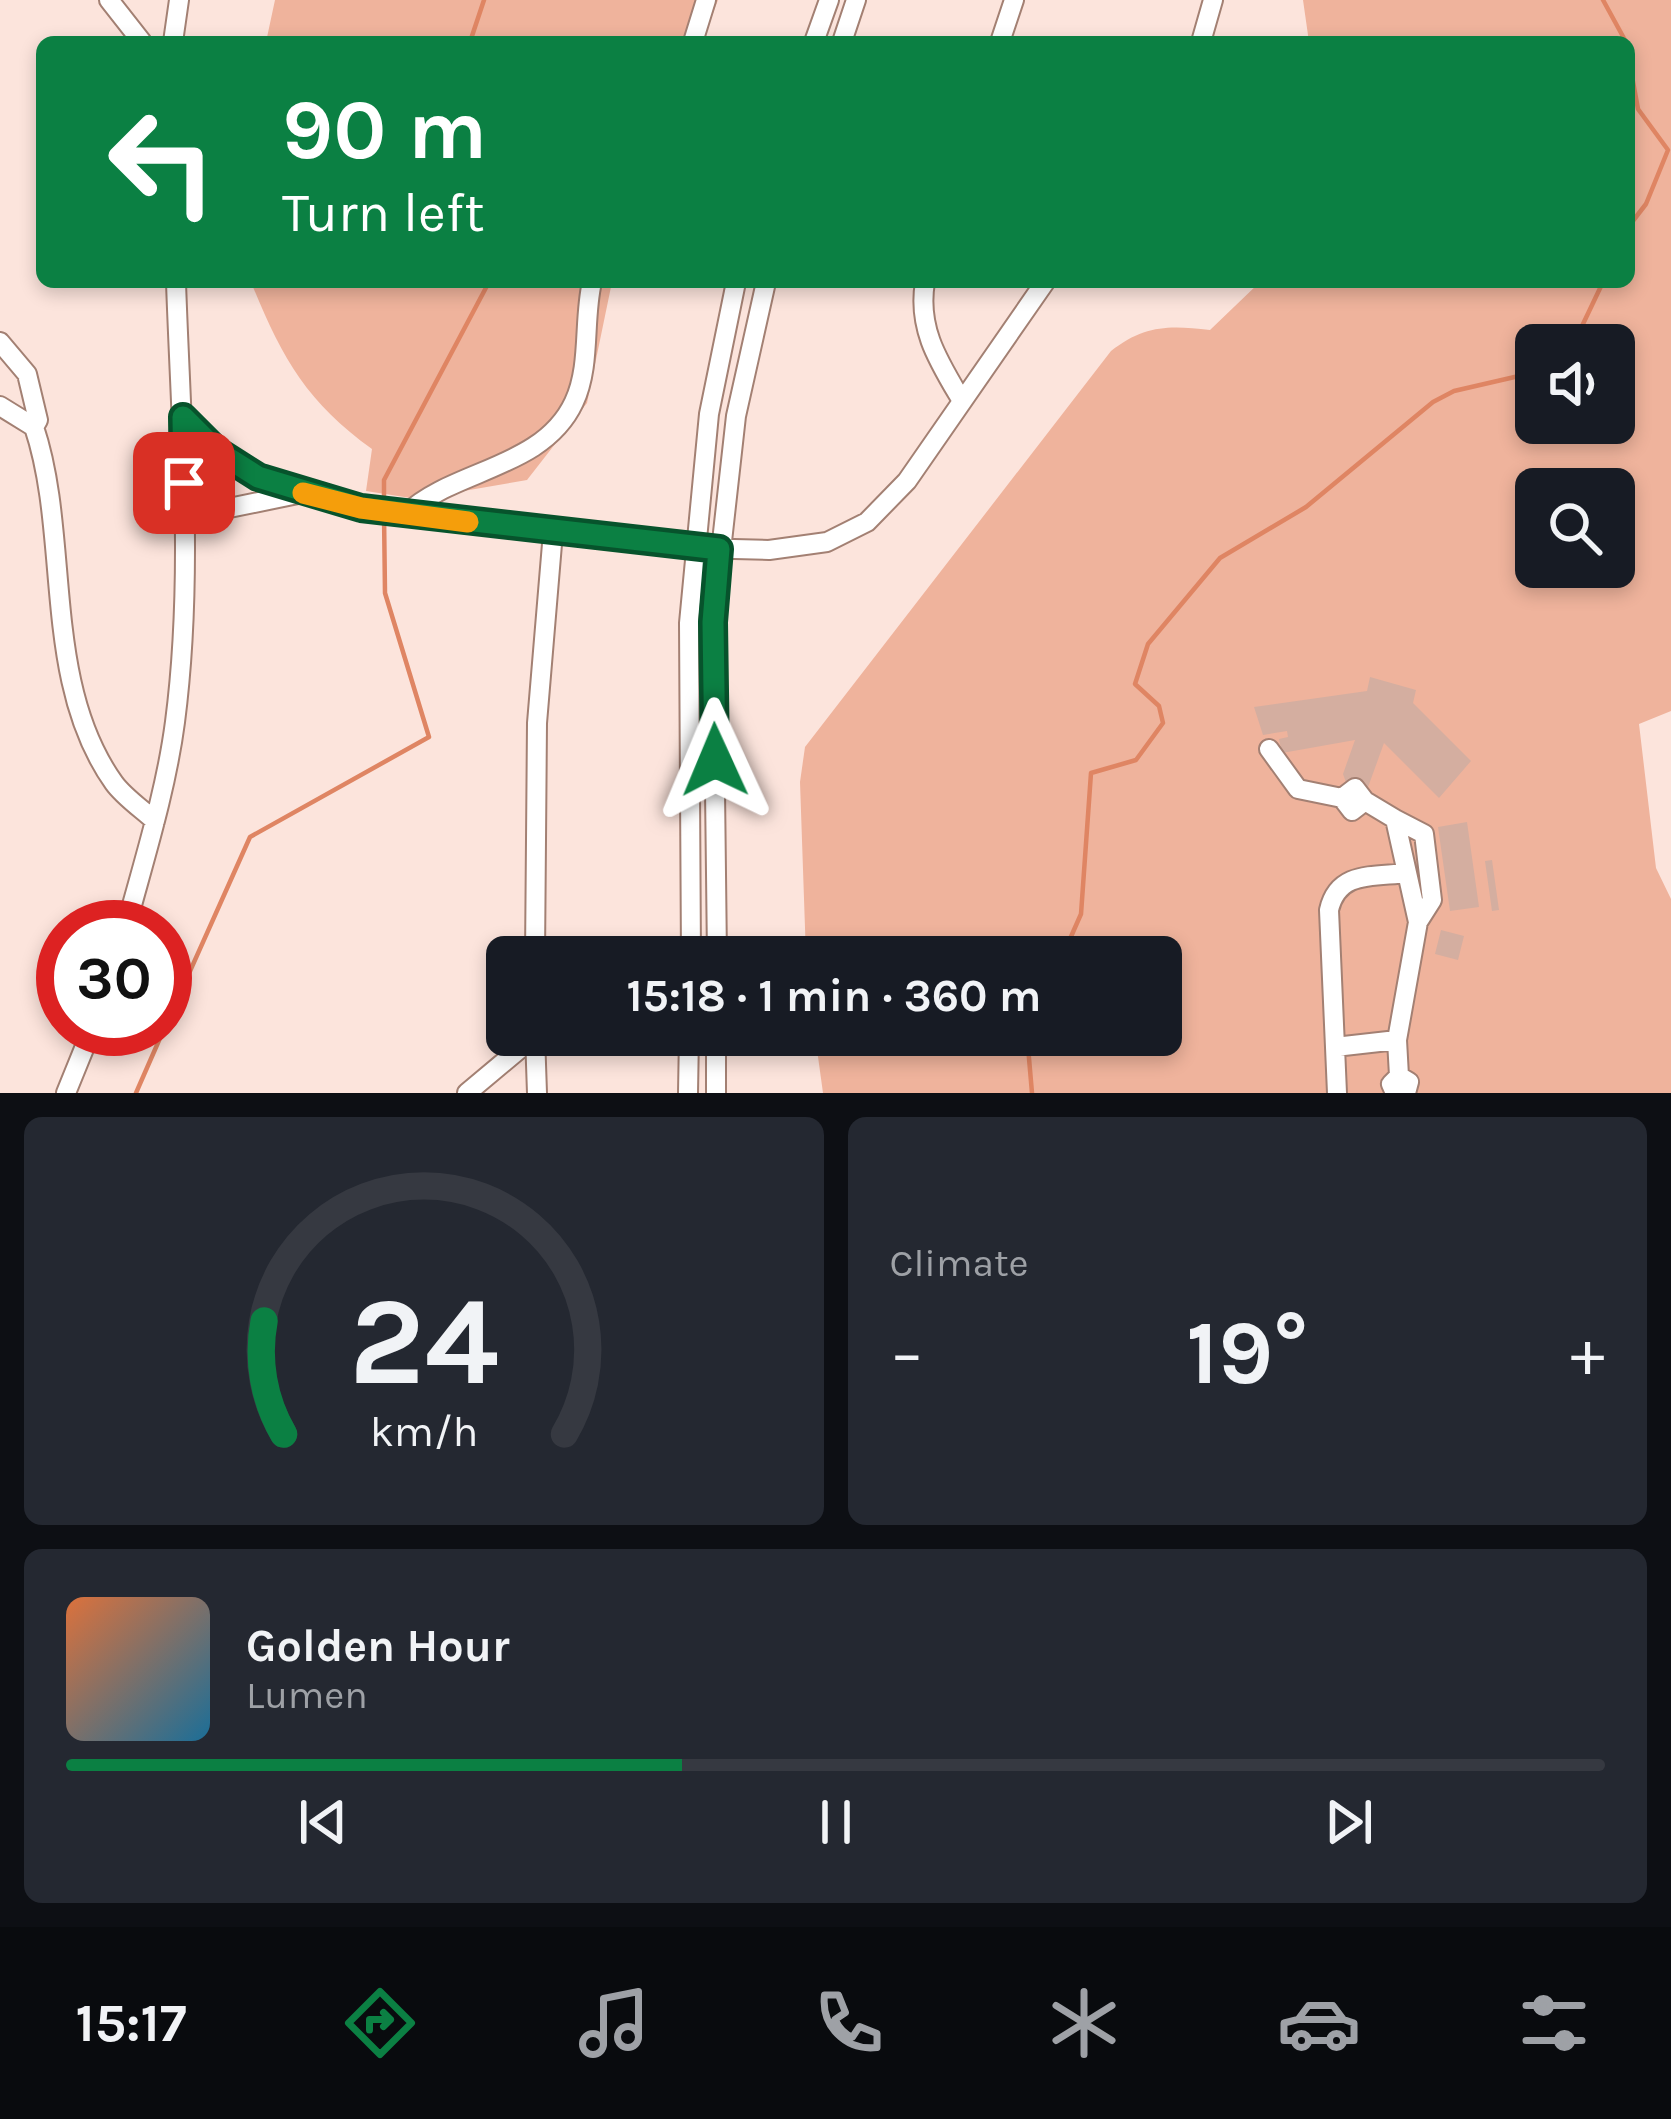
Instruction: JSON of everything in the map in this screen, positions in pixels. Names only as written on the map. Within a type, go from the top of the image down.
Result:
[{"type":"street","points":[[109,0],[137,36]]},
{"type":"street","points":[[174,36],[179,0]]},
{"type":"street","points":[[695,36],[706,0]]},
{"type":"street","points":[[816,36],[829,0]]},
{"type":"street","points":[[844,36],[856,0]]},
{"type":"street","points":[[1002,36],[1014,0]]},
{"type":"street","points":[[1203,36],[1213,0]]},
{"type":"street","points":[[133,900],[175,725],[185,517],[176,288]]},
{"type":"street","points":[[401,514],[424,497],[512,459],[550,433],[574,402],[591,288]]},
{"type":"street","points":[[691,936],[688,623],[710,415],[735,288]]},
{"type":"street","points":[[717,936],[713,622],[736,416],[765,288]]},
{"type":"street","points":[[924,288],[921,303],[929,345],[962,401]]},
{"type":"street","points":[[183,417],[258,477],[361,508],[694,548],[770,550],[827,542],[867,522],[907,481],[1041,288]]},
{"type":"street","points":[[0,342],[15,356],[36,394],[40,412],[34,427]]},
{"type":"street","points":[[0,406],[34,427],[46,461],[55,584],[83,709],[114,784],[154,820]]},
{"type":"street","points":[[185,517],[304,493]]},
{"type":"street","points":[[535,936],[537,723],[553,532]]},
{"type":"street","points":[[1269,748],[1298,789],[1342,798],[1352,811],[1365,801],[1424,833],[1432,900],[1418,922],[1397,1040],[1400,1087]]},
{"type":"street","points":[[1396,820],[1418,922]]},
{"type":"street","points":[[1337,1093],[1329,910],[1334,890],[1343,881],[1407,873]]},
{"type":"street","points":[[1335,1048],[1397,1040]]},
{"type":"street","points":[[66,1093],[81,1056]]},
{"type":"street","points":[[467,1093],[511,1056]]},
{"type":"street","points":[[536,1056],[537,1093]]},
{"type":"street","points":[[688,1093],[689,1056]]},
{"type":"street","points":[[716,1056],[716,1093]]},
{"type":"shaded area","points":[[275,0],[718,0],[704,36],[267,36]]},
{"type":"shaded area","points":[[1303,0],[1671,0],[1671,711],[1639,724],[1656,868],[1671,899],[1671,1093],[823,1093],[818,1056],[1182,1056],[1182,936],[805,936],[800,782],[805,747],[1111,351],[1135,336],[1182,328],[1210,330],[1254,288],[1635,288],[1635,36],[1308,36]]},
{"type":"shaded area","points":[[254,288],[611,288],[587,403],[527,480],[417,499],[366,491],[372,449],[313,395],[273,333]]},
{"type":"building","points":[[1370,677],[1416,690],[1413,703],[1471,761],[1439,798],[1384,743],[1367,790],[1347,785],[1343,774],[1355,740],[1282,753],[1279,739],[1288,737],[1287,731],[1263,735],[1254,707],[1367,691]]},
{"type":"building","points":[[1467,822],[1479,907],[1450,911],[1438,827]]},
{"type":"building","points":[[1492,860],[1499,910],[1492,911],[1485,861]]},
{"type":"building","points":[[1441,930],[1464,936],[1458,960],[1435,954]]},
{"type":"waterway","points":[[472,36],[484,0]]},
{"type":"waterway","points":[[1603,0],[1623,36]]},
{"type":"waterway","points":[[1635,93],[1638,109],[1668,150],[1646,204],[1635,218]]},
{"type":"waterway","points":[[384,503],[384,480],[486,288]]},
{"type":"waterway","points":[[1583,324],[1600,288]]},
{"type":"waterway","points":[[1071,936],[1081,914],[1091,773],[1136,760],[1163,723],[1159,706],[1135,684],[1148,644],[1220,558],[1306,507],[1433,402],[1454,391],[1515,377]]},
{"type":"waterway","points":[[192,967],[250,837],[429,737],[385,593],[384,514]]},
{"type":"waterway","points":[[136,1093],[152,1056]]},
{"type":"waterway","points":[[1029,1056],[1032,1093]]},
{"type":"slow traffic","points":[[303,493],[361,508],[468,522]]},
{"type":"route","points":[[184,483],[183,417],[217,451],[258,477],[361,508],[719,549],[713,622],[715,760]]}]
